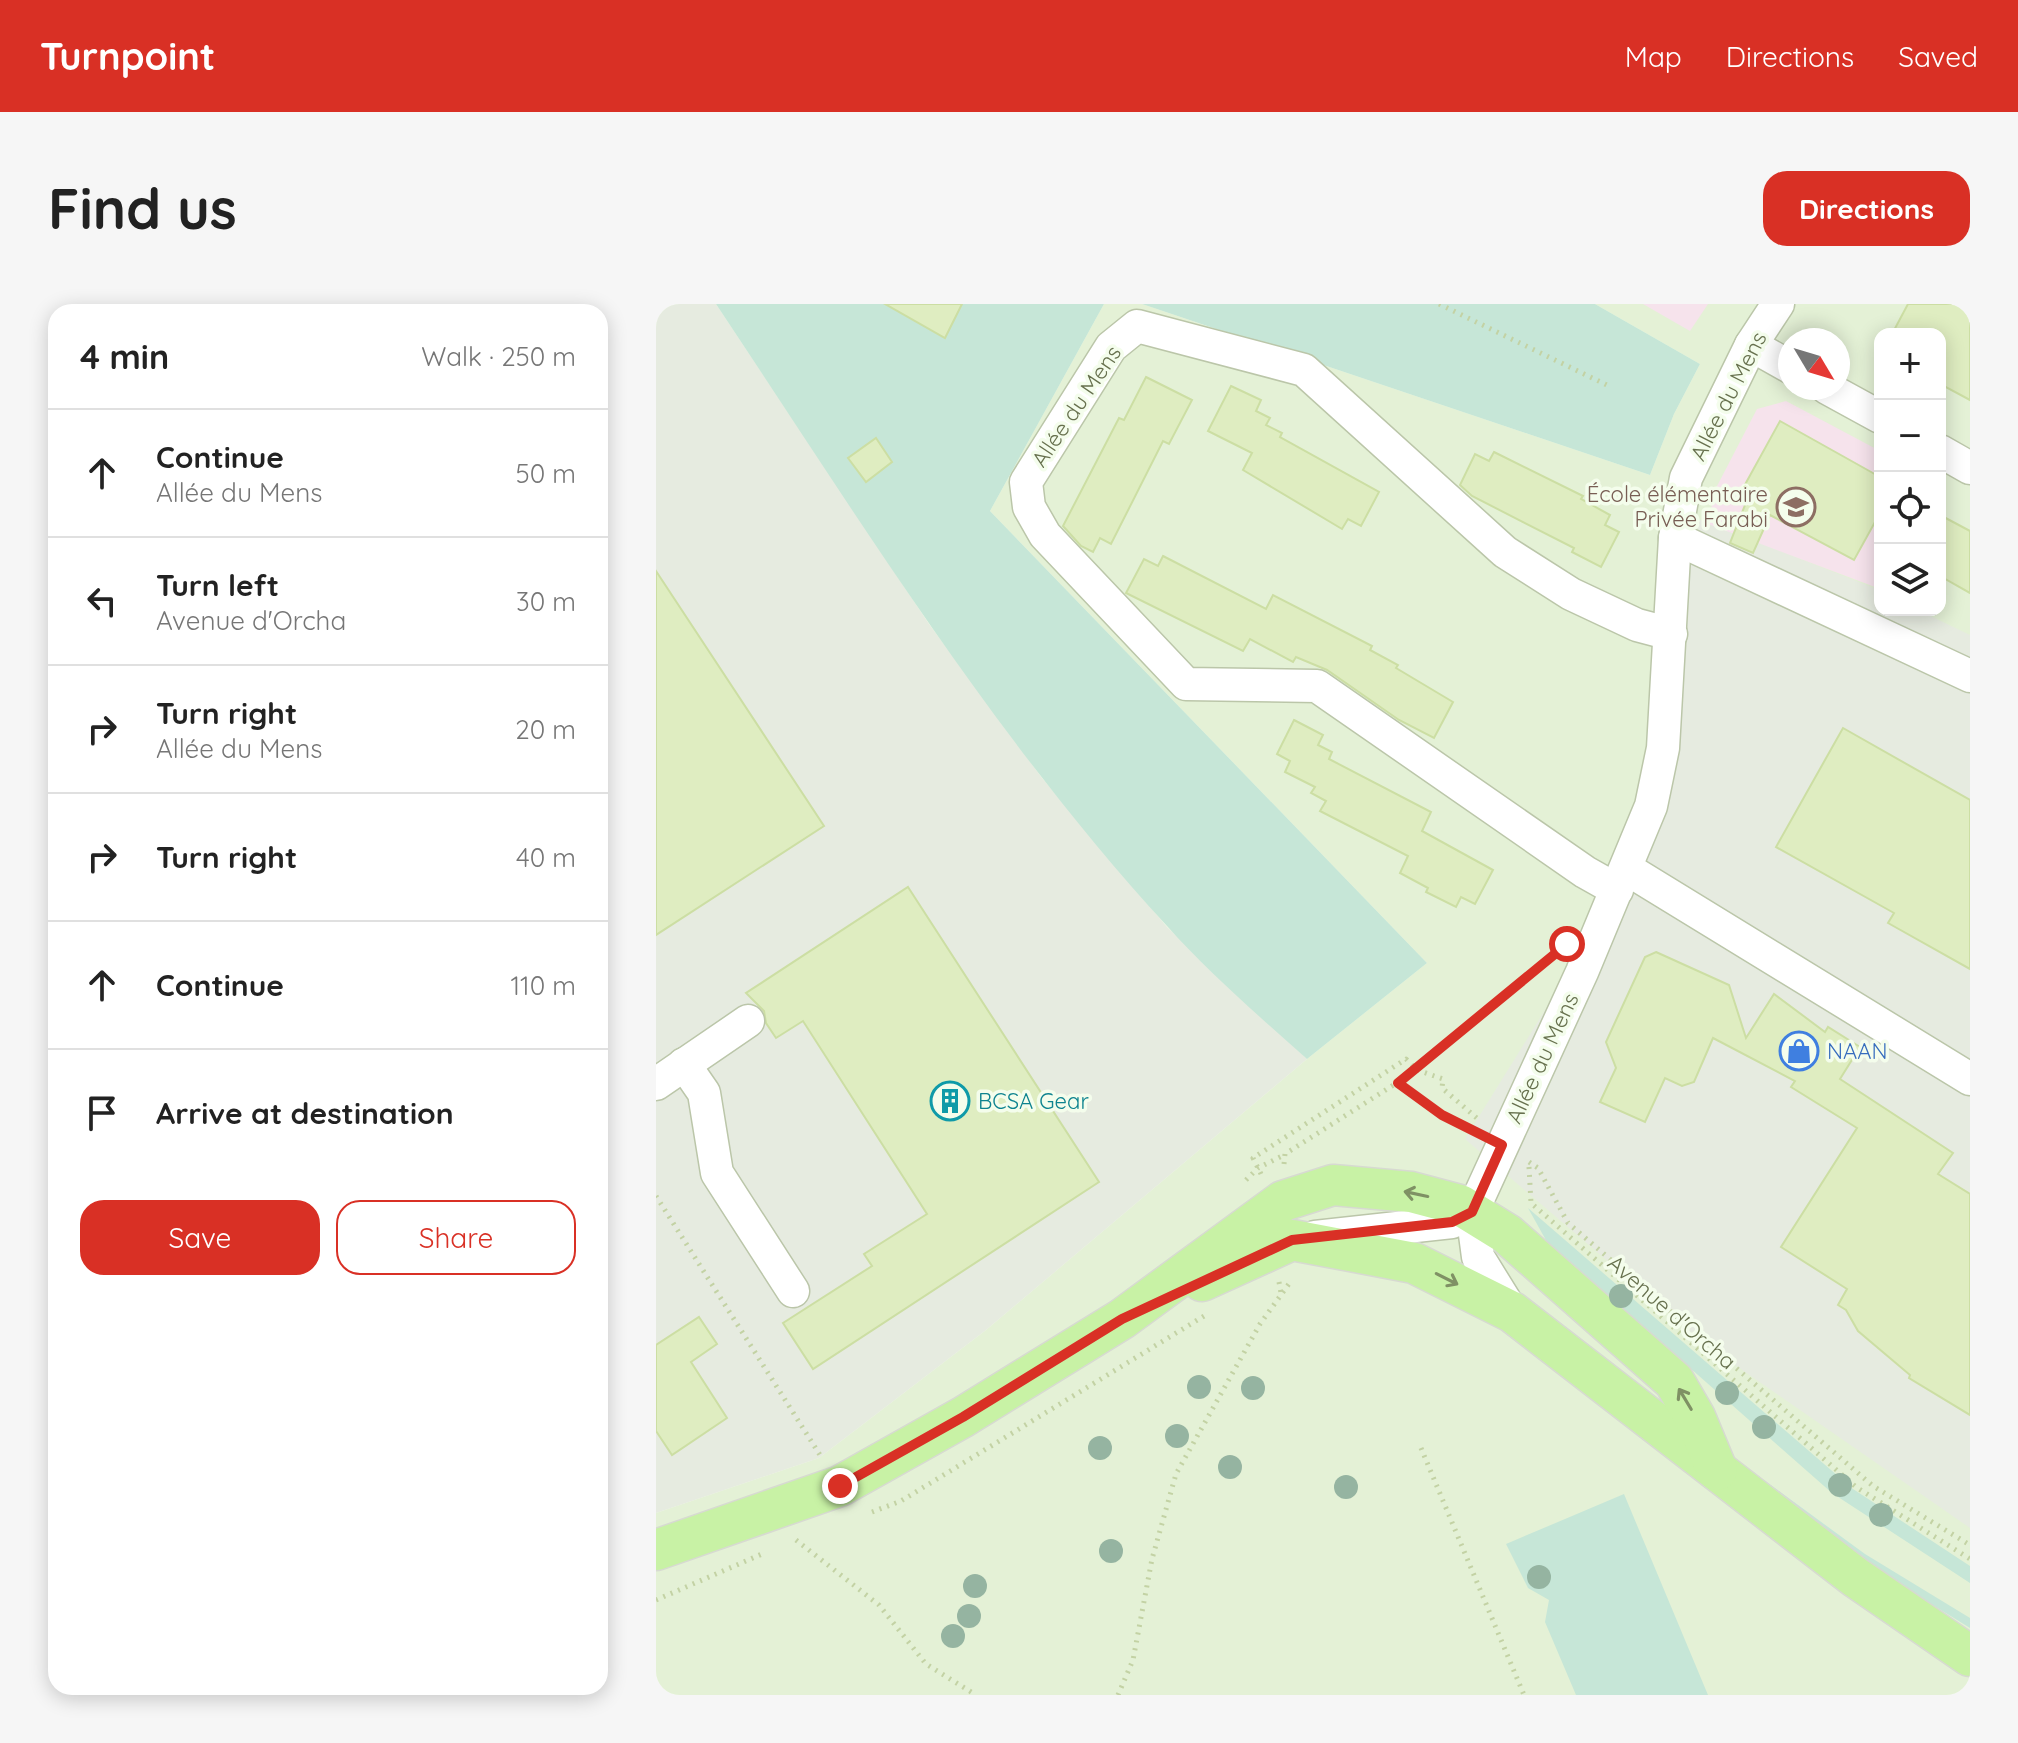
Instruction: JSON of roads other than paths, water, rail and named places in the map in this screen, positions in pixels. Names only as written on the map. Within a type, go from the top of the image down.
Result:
[{"type":"main road","points":[[656,1550],[840,1486],[963,1417],[1122,1319],[1283,1201],[1333,1185],[1411,1192],[1472,1212],[1507,1234],[1532,1260],[1674,1381],[1695,1417],[1717,1470]]},
{"type":"main road","points":[[1122,1319],[1292,1240],[1414,1263],[1512,1312],[1855,1577],[1970,1656]]},
{"type":"street","name":"Allée du Mens","points":[[1472,1212],[1622,879],[1651,806],[1663,748],[1675,538],[1686,478],[1751,345],[1778,304]]},
{"type":"street","name":"Allée du Mens","points":[[1622,879],[1585,872],[1317,686],[1186,684],[1045,535],[1029,507],[1026,482],[1111,347],[1137,326],[1304,370],[1505,552],[1571,594],[1637,625],[1671,634]]},
{"type":"street","points":[[1751,345],[1778,360]]},
{"type":"street","points":[[1849,400],[1874,414]]},
{"type":"street","points":[[1946,454],[1970,468]]},
{"type":"street","points":[[1675,538],[1970,676]]},
{"type":"street","points":[[1622,879],[1970,1079]]},
{"type":"street","points":[[656,1084],[748,1021]]},
{"type":"street","points":[[684,1064],[704,1093],[717,1173],[793,1291]]},
{"type":"street","points":[[1292,1240],[1452,1222],[1472,1212],[1478,1257],[1512,1312]]},
{"type":"place","name":"École élémentaire Privée Farabi","points":[[1796,507]]},
{"type":"place","name":"NAAN","points":[[1799,1051]]},
{"type":"place","name":"BCSA Gear","points":[[950,1101]]}]
